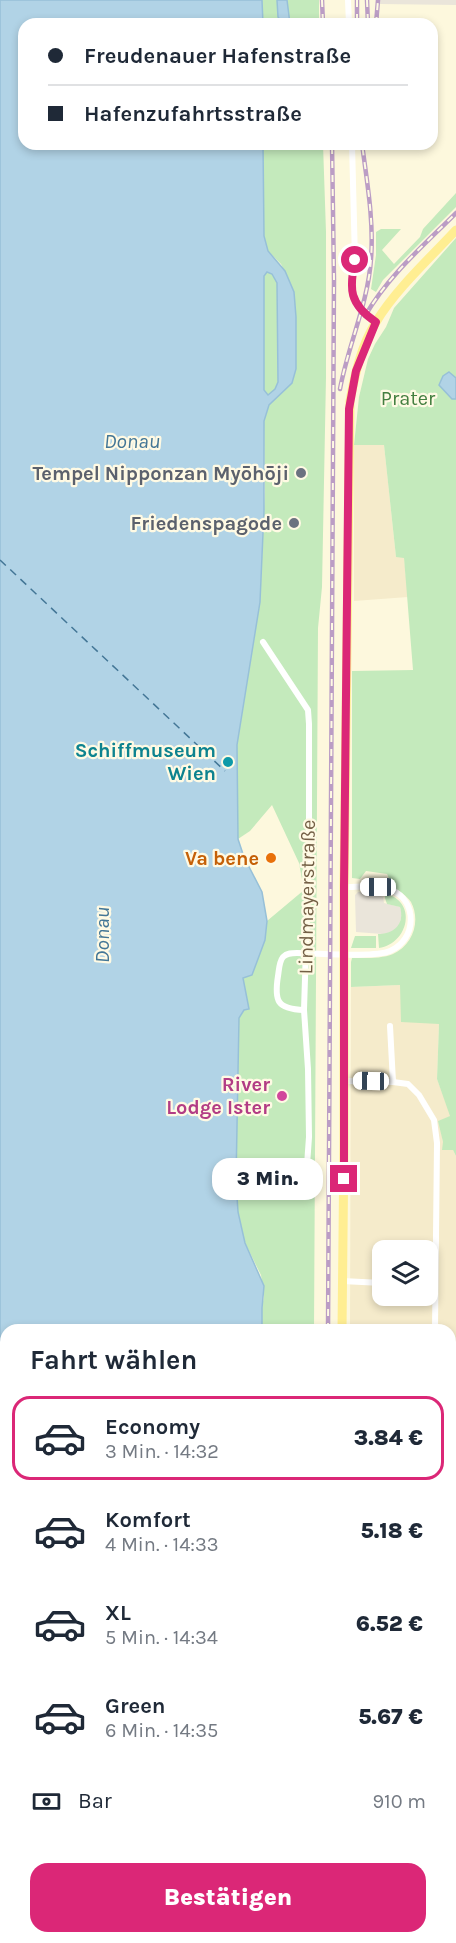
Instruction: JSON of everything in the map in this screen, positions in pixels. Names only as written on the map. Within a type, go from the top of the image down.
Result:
[{"type":"main road","points":[[342,1324],[349,409],[356,371],[376,322],[405,284],[456,230]]},
{"type":"street","points":[[348,0],[348,18]]},
{"type":"street","points":[[352,150],[355,260],[351,287],[357,307],[376,322]]},
{"type":"street","name":"Lindmayerstraße","points":[[263,642],[308,710],[309,851],[304,1010],[308,1069],[307,1165]]},
{"type":"street","points":[[304,1010],[290,1010],[276,999],[275,992],[283,957],[297,953],[377,954],[392,950],[406,938],[411,928],[409,908],[405,900],[397,893],[388,889],[344,887]]},
{"type":"street","points":[[390,1026],[393,1082]]},
{"type":"street","points":[[344,1081],[408,1084],[419,1095],[434,1120],[437,1143],[436,1240]]},
{"type":"street","points":[[342,1281],[372,1282]]},
{"type":"street","points":[[435,1306],[435,1324]]},
{"type":"shaded area","points":[[380,0],[456,0],[456,5],[380,4]]},
{"type":"shaded area","points":[[354,445],[384,445],[396,557],[404,557],[408,597],[354,601]]},
{"type":"shaded area","points":[[358,892],[371,892],[383,897],[384,903],[400,907],[402,914],[399,926],[392,933],[356,932],[355,895]]},
{"type":"shaded area","points":[[400,985],[439,1024],[437,1079],[451,1116],[439,1121],[443,1142],[453,1150],[456,1156],[456,1324],[350,1324],[351,987]]},
{"type":"green space","points":[[262,0],[277,0],[279,18],[263,18]]},
{"type":"green space","points":[[287,0],[319,0],[319,18],[289,18]]},
{"type":"green space","points":[[263,150],[323,150],[326,377],[322,587],[318,628],[314,1324],[262,1324],[264,1296],[261,1275],[245,1243],[238,1212],[236,1181],[239,1017],[244,1010],[249,1009],[243,978],[265,940],[267,921],[304,890],[299,863],[272,805],[250,831],[238,839],[237,745],[260,602],[265,492],[264,421],[269,405],[292,383],[296,369],[294,292],[281,264],[268,251],[264,236]]},
{"type":"green space","points":[[456,193],[456,207],[383,280],[376,292],[371,289],[376,255],[376,232],[381,229],[401,229],[382,250],[394,264],[420,237],[423,229]]},
{"type":"green space","name":"Prater","points":[[456,238],[456,1156],[453,1150],[442,1150],[443,1142],[438,1121],[450,1116],[437,1079],[439,1024],[401,1022],[400,985],[351,987],[351,962],[352,958],[383,957],[400,950],[410,939],[415,924],[411,902],[393,886],[387,874],[366,871],[360,879],[352,878],[352,671],[413,670],[404,558],[396,557],[384,445],[354,445],[359,397],[368,359],[394,308]]},
{"type":"green space","points":[[267,272],[272,274],[277,283],[278,382],[275,389],[268,395],[264,390],[264,276]]},
{"type":"green space","points":[[385,894],[402,904],[406,921],[398,938],[379,948],[378,934],[393,930],[401,918],[400,907],[387,904]]},
{"type":"green space","points":[[355,936],[376,936],[376,948],[351,948]]},
{"type":"water","name":"Donau","points":[[0,0],[262,0],[263,18],[18,18],[18,150],[263,150],[264,236],[268,251],[285,271],[294,292],[296,369],[292,383],[269,405],[264,421],[264,510],[260,602],[237,745],[238,839],[244,857],[262,892],[267,921],[265,940],[252,975],[243,978],[249,1009],[244,1010],[239,1018],[236,1181],[238,1212],[245,1243],[264,1286],[262,1324],[0,1324]],"holes":[[[267,272],[272,274],[277,283],[278,382],[275,389],[268,395],[264,390],[264,276]]]},
{"type":"water","points":[[277,0],[287,0],[289,18],[278,17]]},
{"type":"water","points":[[449,372],[456,378],[456,399],[452,399],[439,385],[443,376]]},
{"type":"ferry route","points":[[0,560],[225,771]]},
{"type":"railway","points":[[322,0],[323,18]]},
{"type":"railway","points":[[357,0],[357,18]]},
{"type":"railway","points":[[367,0],[368,18]]},
{"type":"railway","points":[[376,18],[378,0]]},
{"type":"railway","points":[[328,1324],[334,280],[332,150]]},
{"type":"railway","points":[[340,389],[366,292],[371,259],[371,216],[363,150]]},
{"type":"railway","points":[[365,316],[395,275],[456,213]]},
{"type":"place","name":"Tempel Nipponzan Myōhōji","points":[[301,473]]},
{"type":"place","name":"Friedenspagode","points":[[294,523]]},
{"type":"place","name":"Schiffmuseum Wien","points":[[228,762]]},
{"type":"place","name":"Va bene","points":[[271,858]]},
{"type":"place","name":"River Lodge Ister","points":[[282,1096]]},
{"type":"route","points":[[344,1179],[344,887],[349,409],[356,371],[376,322],[361,312],[353,298],[351,287],[355,260]]}]
